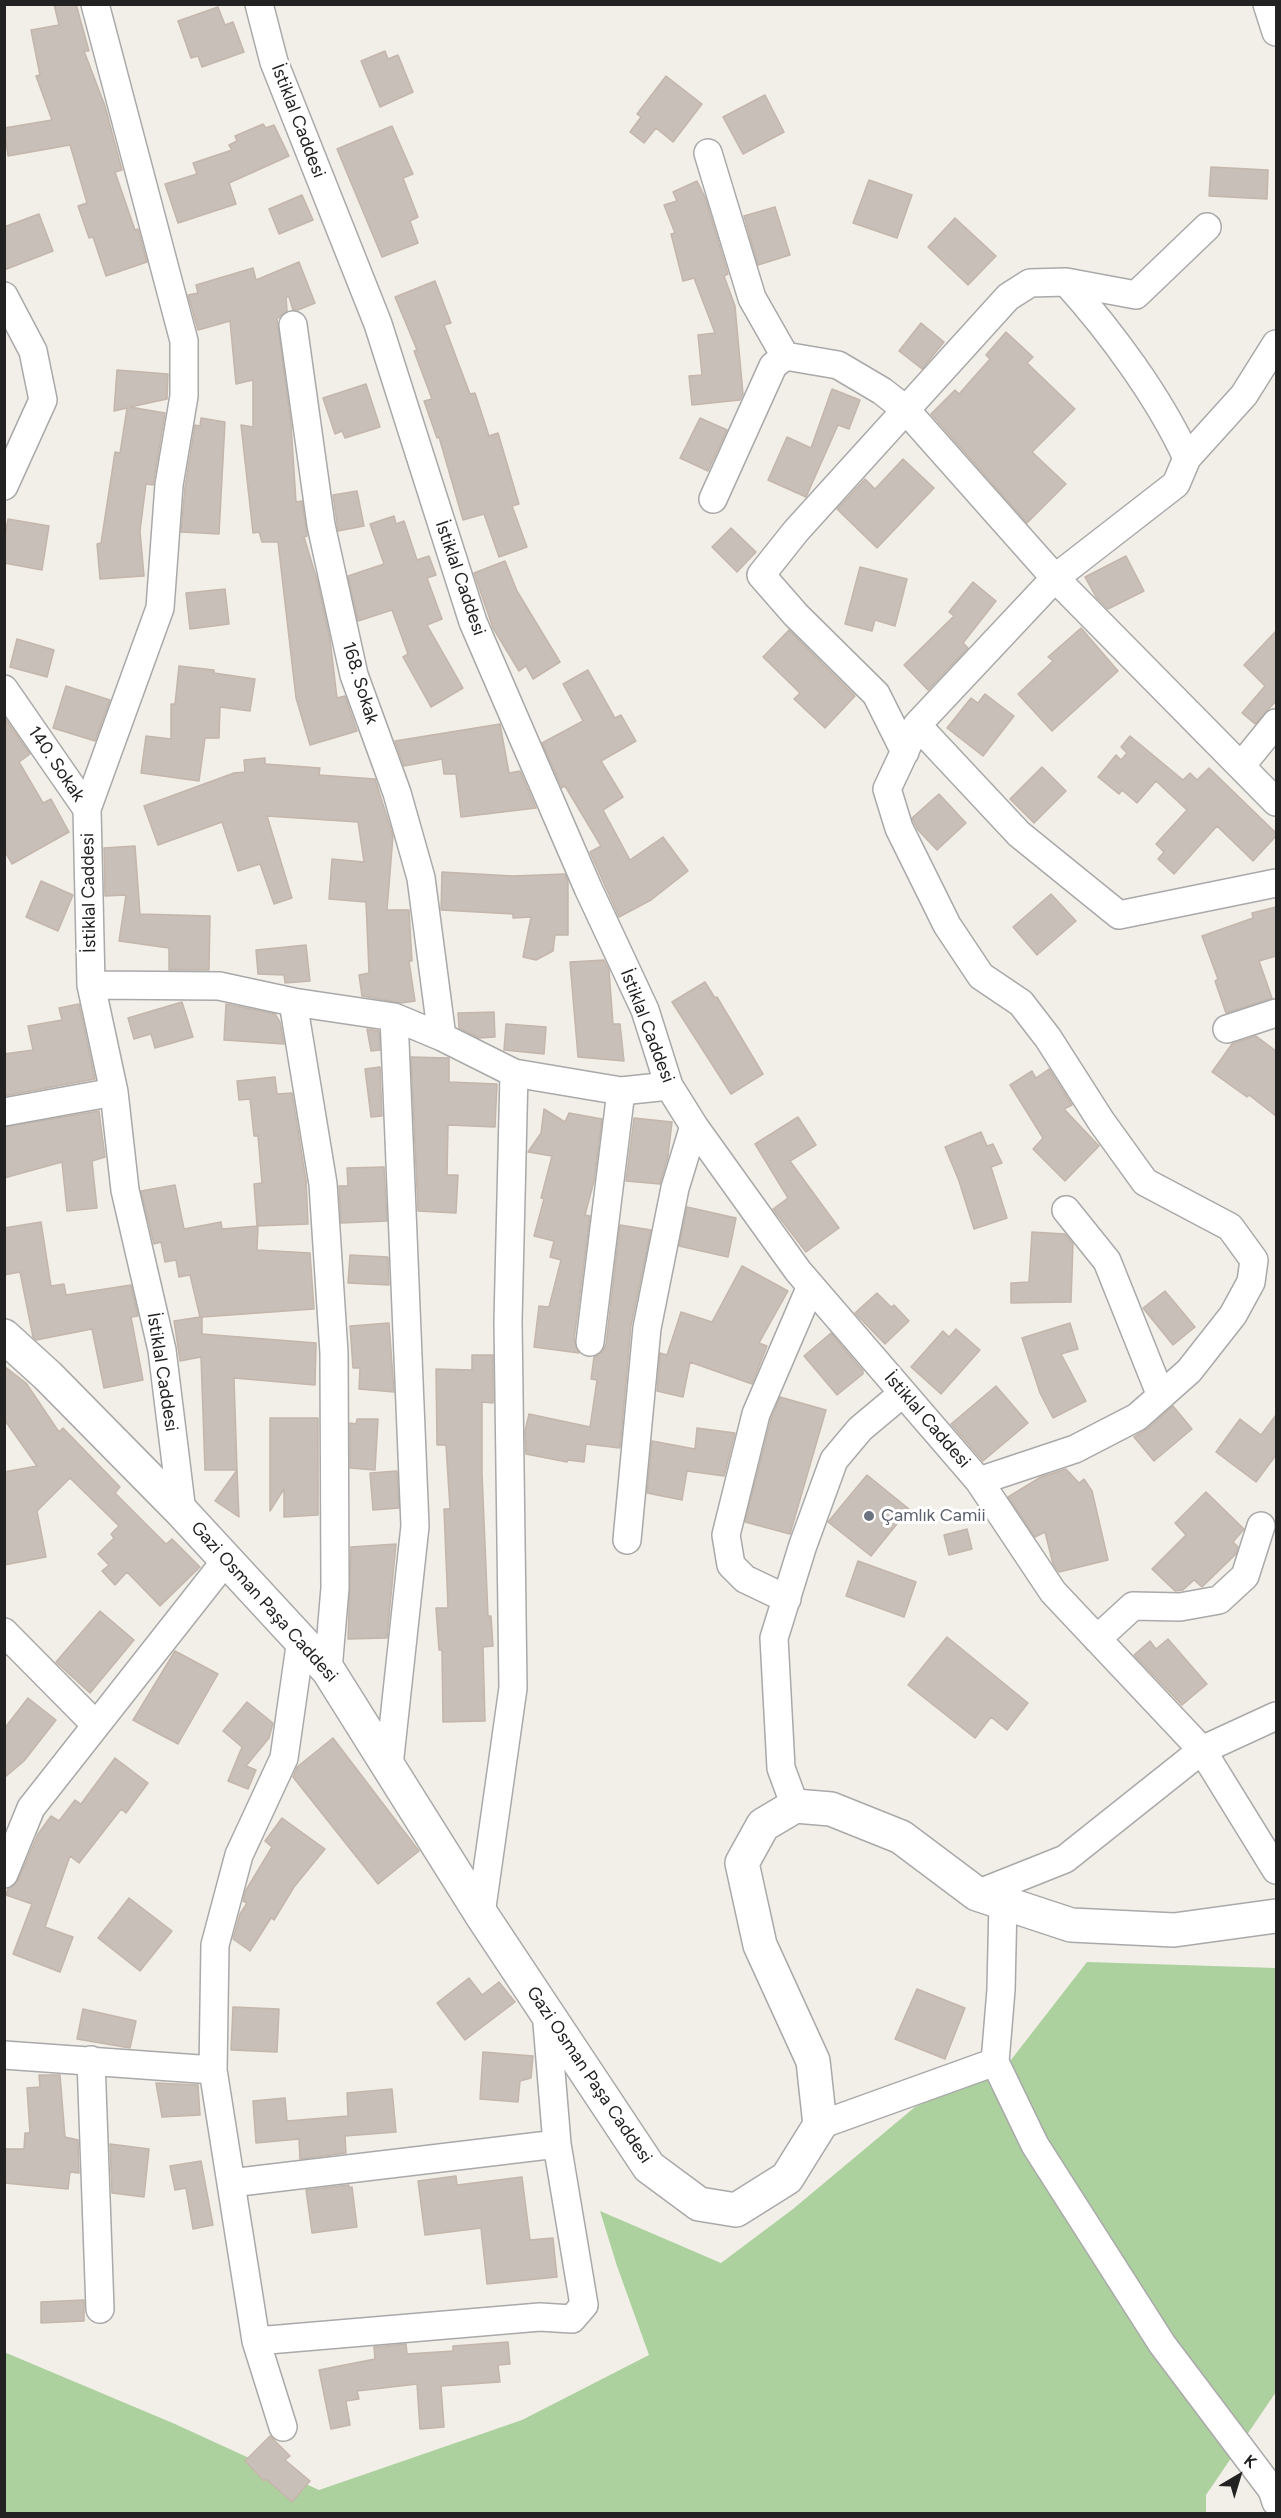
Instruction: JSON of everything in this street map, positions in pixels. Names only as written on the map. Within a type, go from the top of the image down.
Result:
[{"type":"street","name":"İstiklal Caddesi","points":[[95,4],[184,341],[184,396],[170,485],[160,608],[87,809],[91,985],[114,1092],[124,1190],[162,1350],[182,1512]]},
{"type":"street","name":"İstiklal Caddesi","points":[[259,4],[274,62],[378,324],[473,622],[588,888],[645,1010],[669,1086],[694,1125],[798,1271],[979,1481],[1053,1592],[1202,1750],[1276,1870]]},
{"type":"street","points":[[1267,4],[1276,32]]},
{"type":"street","points":[[708,153],[752,297],[785,356]]},
{"type":"street","points":[[904,752],[876,694],[796,615],[761,575],[796,531],[1008,297],[1030,283],[1066,282],[1136,295],[1207,227]]},
{"type":"street","points":[[1066,282],[1095,314],[1172,425],[1187,458]]},
{"type":"street","points":[[4,296],[33,351],[43,399],[4,486]]},
{"type":"street","name":"168. Sokak","points":[[294,325],[321,525],[354,675],[397,793],[421,878],[442,1037]]},
{"type":"street","points":[[979,1481],[1075,1449],[1137,1417],[1189,1371],[1233,1315],[1251,1282],[1254,1260],[1230,1227],[1145,1182],[1101,1121],[1048,1038],[1021,1003],[981,976],[947,924],[899,828],[887,789],[917,725],[1055,578],[1176,484],[1187,458],[1244,395],[1276,344]]},
{"type":"street","points":[[713,499],[773,366],[785,356],[838,365],[882,391],[905,409],[1055,578],[1276,802]]},
{"type":"street","name":"140. Sokak","points":[[4,688],[87,809]]},
{"type":"street","points":[[1241,766],[1276,723]]},
{"type":"street","points":[[917,725],[1019,834],[1119,915],[1276,882]]},
{"type":"street","points":[[91,985],[219,986],[293,1002],[394,1017],[442,1037],[514,1073],[621,1091],[669,1086]]},
{"type":"street","points":[[293,1002],[323,1184],[334,1353],[335,1588],[328,1670]]},
{"type":"street","points":[[1227,1029],[1276,1013]]},
{"type":"street","points":[[389,1766],[415,1526],[394,1017]]},
{"type":"street","points":[[481,1914],[513,1688],[508,1321],[514,1073]]},
{"type":"street","points":[[590,1342],[621,1091]]},
{"type":"street","points":[[4,1112],[114,1092]]},
{"type":"street","points":[[627,1540],[647,1328],[675,1188],[694,1125]]},
{"type":"street","points":[[1066,1210],[1107,1261],[1161,1396]]},
{"type":"street","points":[[787,1599],[745,1579],[731,1565],[726,1535],[756,1414],[811,1286]]},
{"type":"street","name":"Gazi Osman Paşa Caddesi","points":[[4,1336],[48,1376],[182,1512],[328,1670],[481,1914],[650,2167],[699,2204],[736,2210],[787,2178],[820,2125]]},
{"type":"street","points":[[795,1806],[781,1768],[774,1638],[803,1545],[834,1460],[860,1429],[903,1393]]},
{"type":"street","points":[[1097,1639],[1133,1606],[1180,1607],[1219,1600],[1245,1576],[1261,1526]]},
{"type":"street","points":[[4,1874],[31,1809],[227,1559]]},
{"type":"street","points":[[4,1632],[96,1725]]},
{"type":"street","points":[[283,2427],[256,2341],[213,2070],[215,1945],[239,1855],[285,1758],[301,1640]]},
{"type":"street","points":[[990,1898],[1065,1859],[1202,1750],[1276,1716]]},
{"type":"street","points":[[995,2062],[820,2125],[813,2061],[760,1945],[742,1863],[764,1825],[795,1806],[831,1809],[901,1838],[990,1898],[1071,1925],[1174,1930],[1276,1916]]},
{"type":"street","points":[[990,1898],[1001,1990],[995,2062],[1035,2145],[1162,2344],[1272,2490],[1276,2502]]},
{"type":"street","points":[[256,2341],[540,2317],[572,2319],[584,2305],[557,2144],[546,2011]]},
{"type":"street","points":[[4,2055],[213,2070]]},
{"type":"street","points":[[91,2060],[100,2309]]},
{"type":"street","points":[[231,2183],[557,2144]]},
{"type":"green space","points":[[1087,1962],[1276,1968],[1276,2392],[1206,2495],[1206,2513],[5,2513],[4,2352],[175,2424],[319,2490],[522,2420],[649,2355],[600,2211],[721,2263],[793,2209],[915,2107],[1007,2065]]},
{"type":"building","points":[[54,4],[76,4],[89,51],[84,51],[105,106],[122,170],[115,172],[135,230],[138,229],[147,262],[106,276],[93,237],[89,238],[78,206],[87,203],[70,145],[8,156],[4,128],[52,120],[36,76],[40,75],[31,30],[59,25]]},
{"type":"building","points":[[218,7],[225,25],[233,22],[244,52],[202,67],[198,56],[191,58],[178,21]]},
{"type":"building","points":[[385,51],[388,59],[398,55],[413,92],[380,107],[361,61]]},
{"type":"building","points":[[666,76],[702,104],[673,142],[656,128],[644,143],[630,132],[641,117],[637,114]]},
{"type":"building","points":[[765,95],[784,132],[743,154],[723,117]]},
{"type":"building","points":[[263,124],[266,128],[274,125],[289,156],[229,183],[236,204],[178,223],[165,184],[197,174],[193,163],[232,150],[229,145],[237,141],[235,136]]},
{"type":"building","points":[[392,126],[413,174],[403,178],[418,217],[410,221],[418,243],[382,257],[337,149]]},
{"type":"building","points":[[1211,167],[1268,170],[1267,199],[1209,196]]},
{"type":"building","points":[[869,180],[912,195],[897,238],[853,223]]},
{"type":"building","points":[[697,181],[705,197],[728,274],[724,276],[735,306],[743,394],[740,400],[692,405],[689,376],[702,375],[698,335],[715,333],[694,278],[683,281],[671,234],[675,233],[664,205],[677,201],[673,192]]},
{"type":"building","points":[[302,195],[313,220],[279,234],[269,209]]},
{"type":"building","points":[[775,207],[790,255],[758,265],[744,216]]},
{"type":"building","points":[[39,214],[53,251],[4,270],[4,227]]},
{"type":"building","points":[[955,218],[996,256],[968,285],[928,247]]},
{"type":"building","points":[[299,262],[315,303],[293,310],[289,297],[286,297],[287,311],[277,319],[291,424],[296,502],[302,501],[307,536],[304,537],[318,583],[330,639],[337,698],[345,696],[357,731],[310,745],[296,698],[278,542],[262,542],[259,532],[253,533],[241,425],[253,427],[253,380],[236,384],[230,321],[198,330],[188,295],[198,293],[196,285],[253,268],[256,280]]},
{"type":"building","points":[[435,281],[451,323],[444,325],[470,394],[475,393],[489,436],[498,433],[519,504],[512,506],[527,547],[499,557],[484,514],[463,520],[439,437],[437,438],[424,401],[432,399],[414,351],[417,350],[395,297]]},
{"type":"building","points":[[921,323],[944,342],[922,369],[899,351]]},
{"type":"building","points":[[1006,332],[1033,357],[1027,363],[1075,409],[1032,452],[1066,484],[1027,523],[931,414],[955,390],[959,394],[990,359],[986,355]]},
{"type":"building","points":[[117,370],[168,374],[167,399],[130,407],[165,413],[153,485],[146,484],[140,531],[144,576],[100,579],[97,544],[101,543],[115,452],[120,453],[127,408],[114,411]]},
{"type":"building","points":[[366,384],[380,427],[345,438],[342,431],[335,434],[323,398]]},
{"type":"building","points":[[832,389],[860,400],[849,429],[838,425],[806,497],[768,480],[787,437],[811,448]]},
{"type":"building","points":[[201,418],[225,422],[219,534],[181,532],[185,487],[195,425],[200,426]]},
{"type":"building","points":[[700,418],[727,430],[708,471],[680,458]]},
{"type":"building","points":[[903,459],[934,488],[877,548],[837,509],[865,479],[875,489]]},
{"type":"building","points":[[357,491],[364,526],[338,531],[333,495]]},
{"type":"building","points":[[394,516],[396,524],[404,521],[417,560],[429,556],[436,575],[427,578],[442,619],[427,625],[463,688],[431,707],[403,657],[408,654],[392,610],[358,621],[348,576],[384,564],[370,524]]},
{"type":"building","points":[[8,519],[49,526],[42,570],[4,563],[4,542]]},
{"type":"building","points":[[731,528],[756,552],[737,572],[712,547]]},
{"type":"building","points":[[1126,556],[1144,591],[1108,609],[1096,597],[1085,577]]},
{"type":"building","points":[[505,561],[517,591],[560,662],[533,679],[526,666],[519,671],[493,628],[474,573]]},
{"type":"building","points":[[860,567],[907,579],[895,626],[875,620],[872,631],[845,624]]},
{"type":"building","points":[[973,582],[996,601],[963,643],[968,648],[928,690],[904,665],[954,616],[949,612]]},
{"type":"building","points":[[225,589],[229,624],[190,629],[186,593]]},
{"type":"building","points":[[1081,628],[1118,671],[1052,731],[1018,694],[1053,661],[1048,657]]},
{"type":"building","points":[[789,630],[855,696],[825,728],[794,699],[800,693],[763,657]]},
{"type":"building","points":[[1276,631],[1276,701],[1255,724],[1242,713],[1265,686],[1244,665]]},
{"type":"building","points":[[17,639],[54,650],[47,677],[10,667]]},
{"type":"building","points":[[179,666],[214,670],[214,673],[255,679],[250,711],[220,707],[219,738],[205,738],[199,781],[141,773],[146,736],[171,739],[171,704],[175,704]]},
{"type":"building","points":[[588,670],[615,718],[621,715],[636,741],[601,761],[623,797],[603,810],[630,860],[663,837],[688,871],[651,900],[619,917],[590,852],[601,846],[565,786],[562,788],[542,743],[583,721],[563,684]]},
{"type":"building","points":[[66,686],[110,700],[95,741],[53,728]]},
{"type":"building","points":[[985,694],[1014,716],[983,756],[947,728],[971,698],[978,703]]},
{"type":"building","points":[[4,717],[30,754],[19,762],[43,803],[51,799],[69,832],[12,864],[4,850]]},
{"type":"building","points":[[500,724],[509,773],[520,771],[536,808],[461,817],[456,774],[444,774],[442,759],[404,766],[395,741]]},
{"type":"building","points":[[1130,736],[1183,780],[1190,773],[1197,780],[1209,768],[1276,833],[1276,836],[1253,861],[1217,826],[1174,874],[1158,859],[1164,852],[1156,844],[1187,810],[1156,781],[1137,803],[1122,790],[1119,794],[1098,777],[1116,755],[1121,760],[1127,753],[1121,747]]},
{"type":"building","points":[[265,758],[265,764],[320,768],[319,775],[375,779],[393,836],[387,910],[409,910],[412,961],[409,961],[415,1001],[401,1003],[362,996],[359,975],[369,973],[366,902],[329,899],[332,859],[364,862],[358,822],[267,816],[292,898],[274,904],[260,864],[238,871],[222,822],[158,845],[144,806],[234,773],[245,772],[244,760]]},
{"type":"building","points":[[1042,767],[1066,791],[1034,823],[1010,799]]},
{"type":"building","points":[[939,794],[966,823],[937,850],[918,830],[912,818]]},
{"type":"building","points":[[135,846],[140,914],[210,916],[209,970],[169,970],[169,948],[119,941],[126,895],[105,896],[104,848]]},
{"type":"building","points":[[442,872],[513,876],[565,874],[568,881],[568,935],[555,935],[553,951],[536,960],[523,957],[531,917],[513,918],[513,914],[441,910]]},
{"type":"building","points":[[41,881],[73,895],[58,931],[26,917]]},
{"type":"building","points":[[1051,894],[1076,921],[1037,955],[1013,927]]},
{"type":"building","points":[[1276,907],[1276,956],[1259,961],[1272,998],[1226,1013],[1215,981],[1218,979],[1202,936],[1253,918],[1252,913]]},
{"type":"building","points":[[306,945],[310,981],[285,983],[284,975],[258,974],[256,950]]},
{"type":"building","points":[[604,960],[609,970],[613,1024],[620,1024],[624,1061],[578,1057],[570,962]]},
{"type":"building","points":[[705,982],[715,998],[717,997],[763,1074],[731,1094],[672,1002]]},
{"type":"building","points":[[182,1002],[193,1037],[155,1048],[151,1034],[134,1039],[128,1018]]},
{"type":"building","points":[[79,1004],[95,1079],[4,1096],[4,1054],[33,1050],[28,1026],[62,1020],[59,1008]]},
{"type":"building","points":[[226,1004],[275,1014],[280,1022],[284,1044],[224,1040]]},
{"type":"building","points":[[494,1012],[495,1037],[479,1038],[459,1028],[458,1013]]},
{"type":"building","points":[[506,1024],[546,1027],[544,1054],[504,1050]]},
{"type":"building","points":[[367,1029],[379,1031],[380,1050],[371,1051]]},
{"type":"building","points":[[1256,1036],[1276,1051],[1276,1116],[1249,1095],[1247,1097],[1212,1072],[1232,1044]]},
{"type":"building","points":[[411,1057],[449,1058],[449,1082],[497,1084],[495,1127],[448,1125],[447,1175],[458,1175],[456,1213],[418,1211]]},
{"type":"building","points":[[380,1067],[382,1116],[371,1117],[365,1069]]},
{"type":"building","points":[[1049,1069],[1072,1105],[1064,1109],[1099,1146],[1065,1181],[1033,1149],[1043,1138],[1010,1085],[1032,1071],[1036,1078]]},
{"type":"building","points":[[275,1077],[277,1094],[292,1093],[306,1180],[308,1224],[257,1226],[254,1184],[262,1183],[258,1136],[254,1136],[250,1099],[239,1100],[237,1081]]},
{"type":"building","points":[[544,1109],[565,1122],[569,1113],[602,1119],[594,1181],[585,1215],[590,1216],[574,1340],[579,1353],[534,1347],[539,1306],[549,1307],[561,1260],[550,1257],[554,1241],[534,1236],[552,1156],[528,1152],[541,1133]]},
{"type":"building","points":[[99,1111],[105,1157],[92,1161],[97,1208],[67,1211],[62,1162],[4,1178],[4,1127]]},
{"type":"building","points":[[798,1117],[816,1145],[790,1161],[839,1228],[806,1252],[773,1209],[788,1198],[755,1144]]},
{"type":"building","points":[[634,1118],[672,1122],[668,1156],[660,1184],[626,1181]]},
{"type":"building","points":[[981,1132],[987,1146],[993,1144],[1002,1163],[991,1167],[1007,1218],[974,1229],[959,1181],[945,1147]]},
{"type":"building","points":[[384,1167],[387,1221],[341,1223],[339,1186],[348,1186],[347,1168]]},
{"type":"building","points":[[175,1185],[184,1229],[221,1222],[222,1229],[258,1226],[257,1250],[310,1253],[314,1309],[202,1317],[202,1334],[316,1343],[315,1385],[234,1378],[237,1470],[205,1470],[201,1357],[180,1361],[174,1321],[200,1317],[190,1275],[179,1277],[176,1260],[165,1262],[161,1242],[154,1244],[141,1191]]},
{"type":"building","points":[[687,1207],[736,1218],[728,1257],[679,1246]]},
{"type":"building","points":[[41,1222],[51,1286],[64,1284],[66,1295],[131,1285],[138,1316],[131,1317],[143,1380],[104,1388],[92,1329],[36,1340],[33,1337],[20,1272],[4,1275],[4,1228]]},
{"type":"building","points":[[620,1225],[651,1230],[631,1326],[620,1448],[586,1444],[584,1462],[568,1460],[567,1462],[526,1454],[525,1431],[529,1414],[590,1427],[597,1380],[591,1379],[594,1357],[602,1352],[606,1344]]},
{"type":"building","points":[[1032,1232],[1065,1234],[1073,1244],[1071,1302],[1011,1303],[1011,1283],[1029,1282]]},
{"type":"building","points":[[350,1255],[388,1257],[389,1285],[348,1283]]},
{"type":"building","points":[[742,1266],[788,1291],[759,1343],[767,1346],[752,1384],[690,1362],[683,1397],[657,1391],[660,1353],[667,1355],[681,1312],[712,1322]]},
{"type":"building","points":[[1165,1291],[1195,1327],[1173,1345],[1143,1308]]},
{"type":"building","points":[[877,1293],[891,1307],[894,1305],[909,1321],[885,1344],[855,1313]]},
{"type":"building","points":[[389,1323],[394,1392],[359,1389],[360,1368],[353,1368],[350,1326]]},
{"type":"building","points":[[1070,1323],[1078,1349],[1061,1354],[1086,1401],[1053,1418],[1040,1393],[1022,1338]]},
{"type":"building","points":[[956,1329],[980,1350],[941,1394],[911,1367],[943,1331],[949,1337]]},
{"type":"building","points":[[831,1333],[863,1371],[863,1374],[837,1395],[804,1356]]},
{"type":"building","points":[[472,1355],[493,1355],[493,1403],[482,1402],[482,1473],[488,1616],[491,1616],[493,1646],[483,1647],[485,1721],[443,1722],[442,1650],[439,1650],[436,1608],[448,1608],[444,1509],[450,1509],[446,1445],[437,1445],[436,1369],[472,1370]]},
{"type":"building","points":[[4,1366],[26,1383],[59,1432],[63,1428],[120,1487],[115,1493],[166,1544],[172,1539],[200,1567],[160,1606],[127,1572],[115,1585],[102,1571],[109,1565],[98,1554],[114,1538],[111,1534],[119,1526],[70,1478],[37,1511],[46,1557],[4,1565],[4,1472],[37,1466],[4,1419]]},
{"type":"building","points":[[996,1386],[1028,1423],[983,1461],[951,1424]]},
{"type":"building","points":[[780,1397],[826,1410],[790,1534],[745,1522],[771,1419]]},
{"type":"building","points":[[1173,1406],[1192,1429],[1154,1461],[1134,1437],[1147,1429]]},
{"type":"building","points":[[1276,1415],[1276,1455],[1256,1482],[1216,1452],[1240,1419],[1261,1435]]},
{"type":"building","points":[[270,1418],[318,1418],[318,1515],[284,1517],[284,1489],[270,1511]]},
{"type":"building","points":[[357,1419],[378,1419],[375,1470],[350,1468],[350,1423],[356,1424]]},
{"type":"building","points":[[697,1428],[735,1433],[724,1476],[687,1471],[682,1500],[647,1493],[652,1441],[695,1449]]},
{"type":"building","points":[[1066,1469],[1079,1483],[1084,1479],[1092,1491],[1108,1560],[1059,1572],[1053,1564],[1045,1532],[1035,1537],[1008,1497],[1041,1477]]},
{"type":"building","points":[[237,1470],[239,1517],[215,1501]]},
{"type":"building","points":[[397,1471],[399,1508],[373,1510],[370,1473]]},
{"type":"building","name":"Çamlık Camii","points":[[867,1475],[909,1509],[871,1556],[828,1522]]},
{"type":"building","points":[[1206,1492],[1244,1529],[1233,1542],[1238,1547],[1236,1554],[1202,1587],[1194,1580],[1183,1590],[1175,1591],[1152,1569],[1186,1535],[1175,1523]]},
{"type":"building","points":[[967,1529],[972,1549],[949,1555],[944,1535]]},
{"type":"building","points":[[396,1544],[387,1638],[348,1639],[351,1547]]},
{"type":"building","points":[[858,1561],[916,1582],[904,1617],[846,1596]]},
{"type":"building","points":[[100,1611],[134,1640],[90,1693],[56,1662]]},
{"type":"building","points":[[947,1637],[1028,1703],[1007,1730],[991,1717],[975,1738],[908,1685]]},
{"type":"building","points":[[1168,1639],[1207,1684],[1182,1705],[1134,1655],[1150,1641],[1156,1649]]},
{"type":"building","points":[[175,1651],[218,1674],[178,1744],[133,1720]]},
{"type":"building","points":[[28,1698],[56,1720],[24,1761],[4,1778],[4,1729]]},
{"type":"building","points":[[247,1702],[273,1723],[269,1738],[246,1766],[256,1770],[248,1789],[228,1781],[242,1747],[223,1731]]},
{"type":"building","points":[[333,1738],[419,1851],[378,1884],[293,1777],[297,1767]]},
{"type":"building","points":[[115,1758],[148,1783],[126,1813],[121,1809],[79,1863],[70,1856],[45,1927],[73,1937],[60,1972],[13,1954],[32,1904],[6,1895],[8,1889],[18,1880],[38,1834],[51,1816],[59,1821],[75,1800],[81,1804]]},
{"type":"building","points":[[282,1818],[325,1849],[294,1887],[274,1920],[271,1918],[250,1951],[233,1939],[240,1914],[247,1903],[243,1901],[246,1890],[272,1847],[265,1841]]},
{"type":"building","points":[[129,1898],[172,1931],[140,1971],[98,1938]]},
{"type":"building","points":[[469,1978],[482,1995],[499,1982],[515,2002],[465,2040],[437,2003]]},
{"type":"building","points":[[917,1989],[965,2008],[945,2059],[895,2039]]},
{"type":"building","points":[[233,2007],[279,2009],[277,2052],[231,2050]]},
{"type":"building","points":[[83,2009],[136,2021],[130,2048],[77,2039]]},
{"type":"building","points":[[483,2052],[533,2056],[531,2078],[520,2081],[518,2102],[480,2099]]},
{"type":"building","points":[[39,2075],[60,2075],[65,2137],[78,2140],[79,2173],[70,2172],[68,2189],[4,2183],[4,2149],[24,2149],[25,2133],[30,2133],[27,2088],[40,2087]]},
{"type":"building","points":[[156,2083],[198,2085],[200,2115],[162,2117]]},
{"type":"building","points":[[392,2089],[396,2132],[345,2136],[346,2153],[300,2159],[299,2139],[256,2143],[253,2101],[285,2098],[287,2121],[348,2116],[347,2093]]},
{"type":"building","points":[[110,2144],[149,2149],[144,2197],[112,2193]]},
{"type":"building","points":[[201,2161],[213,2225],[193,2229],[186,2188],[175,2190],[170,2166]]},
{"type":"building","points":[[456,2176],[457,2185],[522,2177],[530,2240],[553,2238],[557,2277],[487,2284],[481,2228],[425,2235],[418,2181]]},
{"type":"building","points":[[349,2185],[349,2188],[352,2187],[357,2227],[312,2233],[306,2190]]},
{"type":"building","points":[[84,2300],[84,2321],[41,2323],[41,2302]]},
{"type":"building","points":[[508,2342],[510,2364],[498,2365],[500,2382],[441,2386],[444,2427],[420,2429],[417,2384],[357,2391],[359,2399],[346,2401],[350,2425],[331,2429],[319,2370],[375,2359],[374,2347],[406,2344],[407,2354],[453,2351],[453,2346]]},
{"type":"building","points":[[270,2436],[290,2456],[285,2460],[310,2481],[292,2502],[266,2479],[264,2481],[245,2461]]},
{"type":"place","name":"Çamlık Camii","points":[[869,1516]]}]
